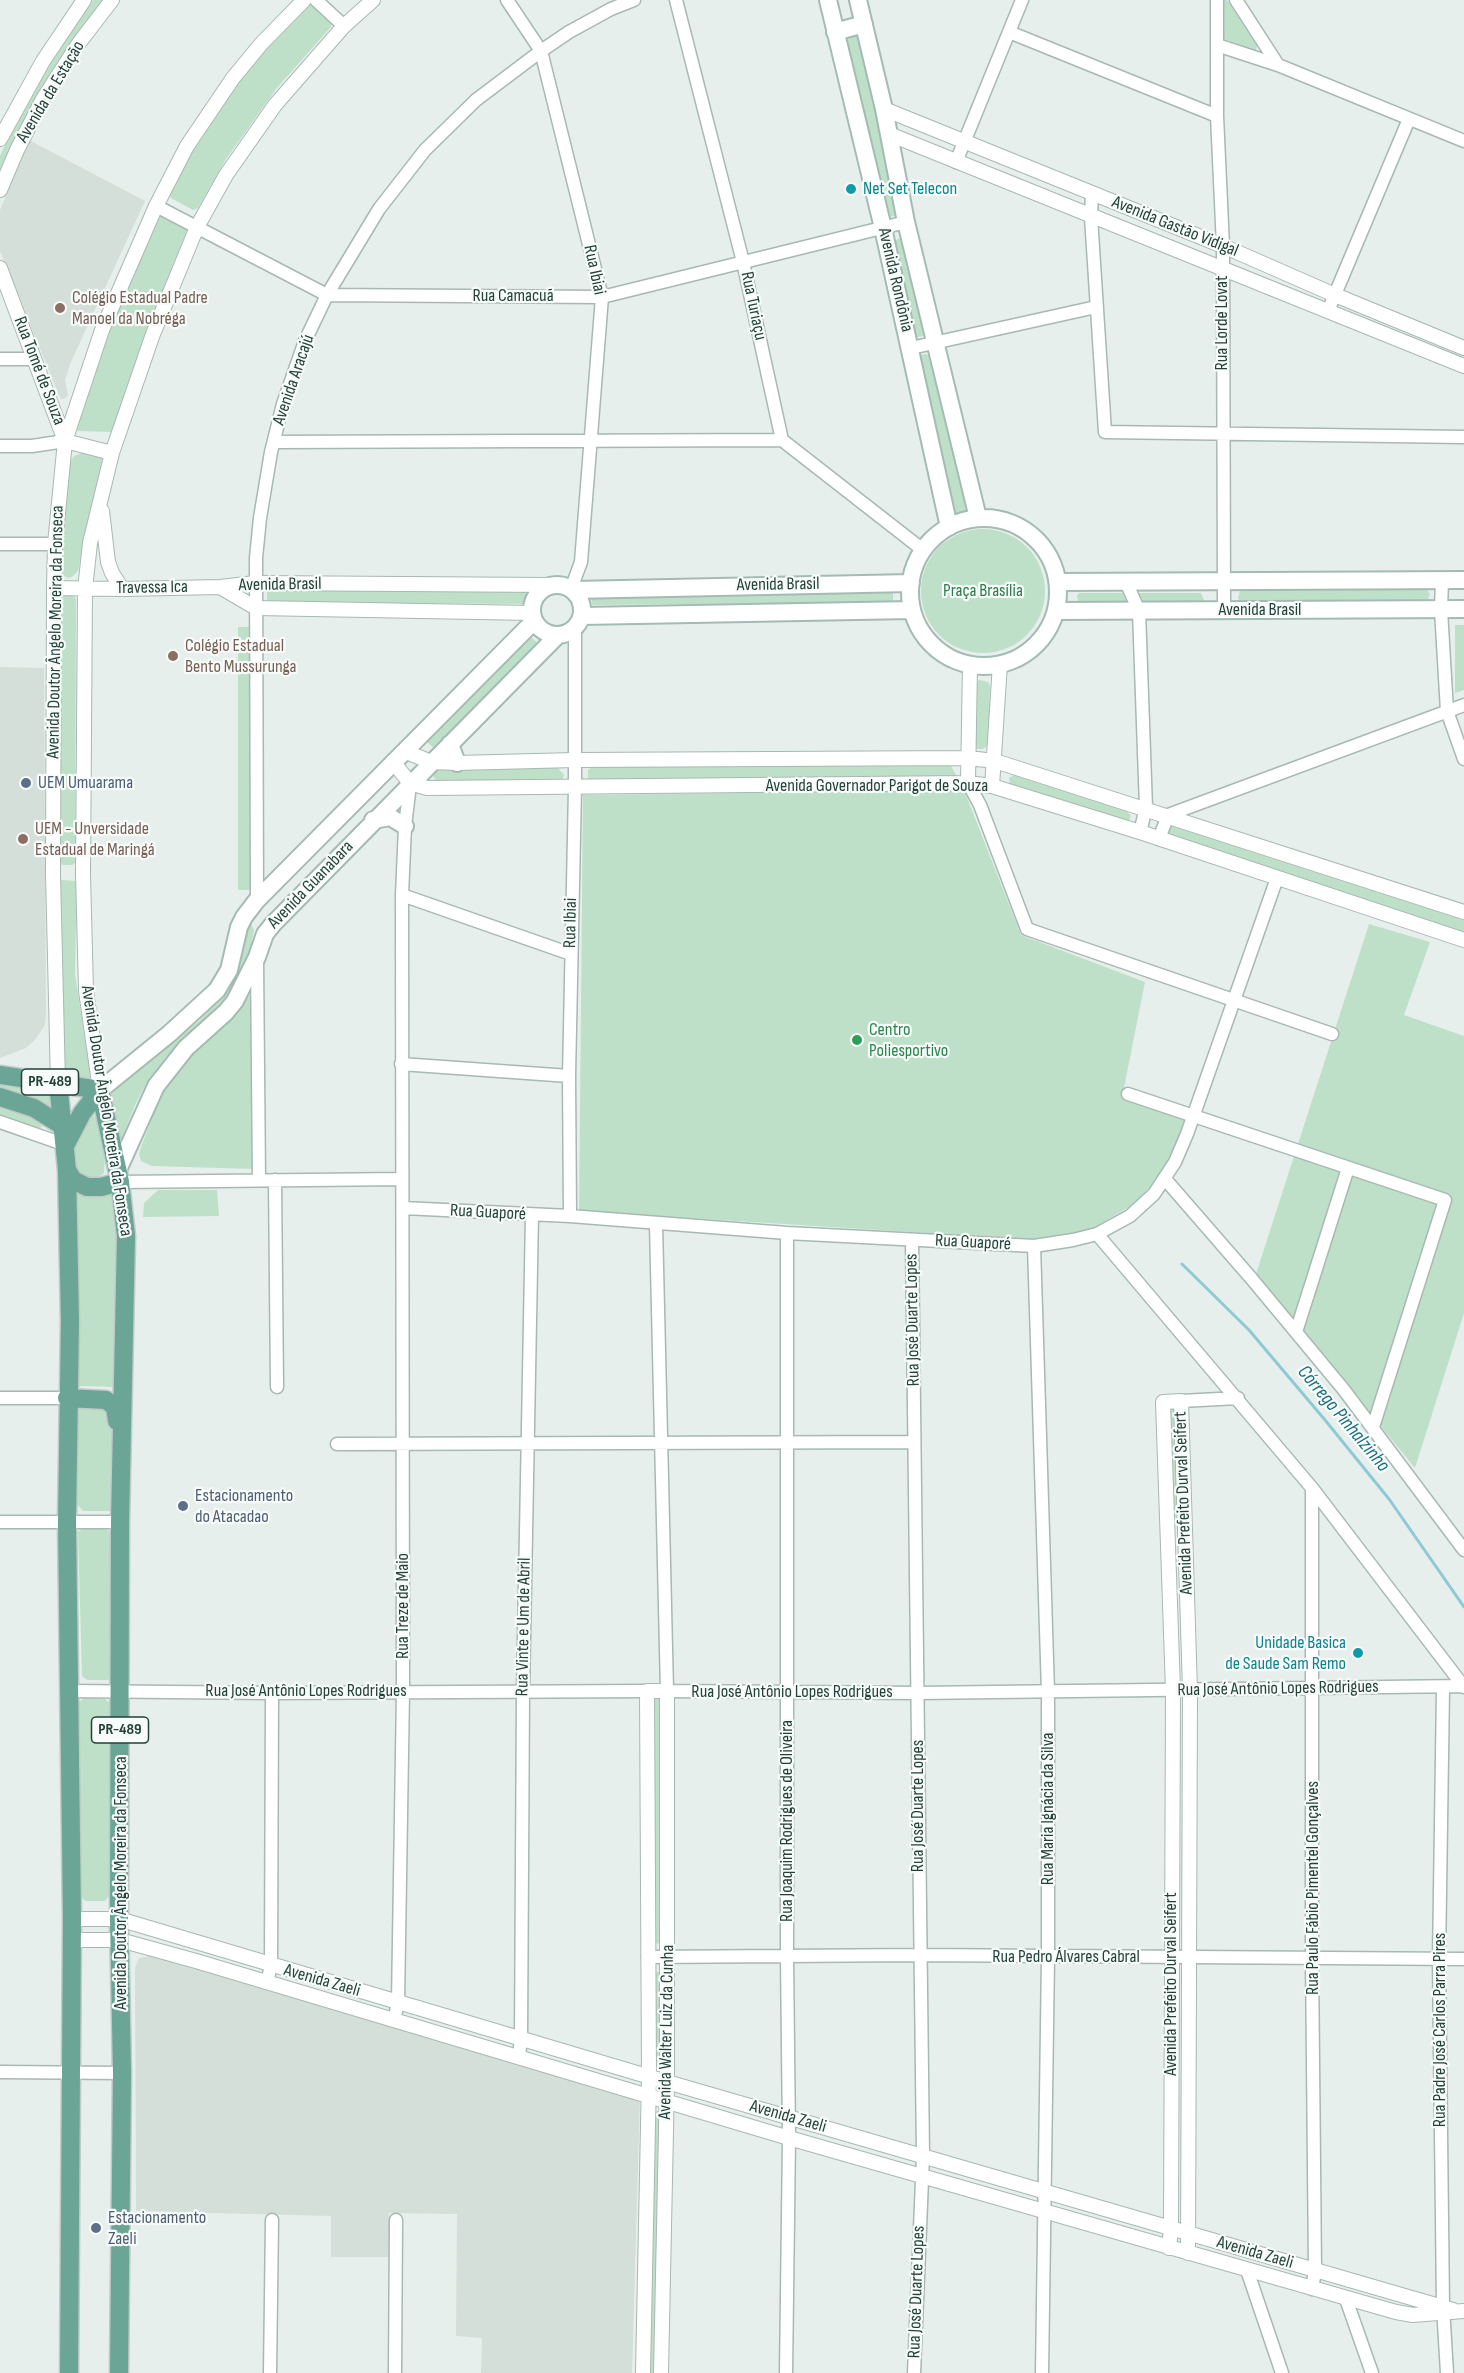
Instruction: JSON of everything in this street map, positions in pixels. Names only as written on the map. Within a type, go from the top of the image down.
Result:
[{"type":"main road","name":"Avenida Rondônia","points":[[828,0],[911,348],[949,526]]},
{"type":"main road","name":"Avenida Rondônia","points":[[858,0],[884,109],[906,222],[978,518]]},
{"type":"main road","points":[[836,32],[864,24]]},
{"type":"main road","points":[[978,518],[996,519],[1014,524],[1030,534],[1043,548],[1058,582],[1056,611],[1050,626],[1035,645],[1015,659],[1000,664],[970,665],[951,658],[933,646],[920,629],[912,610],[911,583],[915,566],[923,550],[934,537],[949,526],[978,518]]},
{"type":"main road","name":"Avenida Brasil","points":[[1058,582],[1464,580]]},
{"type":"main road","name":"Avenida Brasil","points":[[572,589],[911,583]]},
{"type":"main road","points":[[550,585],[572,589],[579,597],[582,606],[578,622],[566,634],[557,636],[540,629],[533,617],[533,601],[540,591],[550,585]]},
{"type":"main road","name":"Avenida Brasil","points":[[1056,611],[1464,609]]},
{"type":"main road","name":"Avenida Brasil","points":[[578,622],[912,610]]},
{"type":"main road","name":"Avenida Guanabara","points":[[95,1096],[218,990],[229,970],[239,927],[257,900],[533,617]]},
{"type":"main road","name":"Avenida Guanabara","points":[[119,1176],[156,1086],[186,1048],[226,1012],[235,1000],[257,957],[265,934],[273,924],[557,636]]},
{"type":"main road","points":[[450,744],[457,764]]},
{"type":"main road","points":[[374,820],[381,817],[390,818],[405,826]]},
{"type":"main road","name":"PR-489","points":[[0,1076],[62,1084],[95,1096]]},
{"type":"main road","name":"Avenida Doutor Ângelo Moreira da Fonseca","points":[[62,1084],[67,1170],[70,1321],[67,1398],[72,1919],[69,2373]]},
{"type":"main road","points":[[66,1145],[73,1128],[95,1096]]},
{"type":"main road","name":"Avenida Doutor Ângelo Moreira da Fonseca","points":[[95,1096],[106,1118],[119,1176],[126,1236],[120,1522],[119,1919],[122,2073],[119,2373]]},
{"type":"main road","name":"PR-489","points":[[0,1097],[34,1108],[64,1127]]},
{"type":"main road","points":[[67,1170],[73,1179],[87,1187],[101,1187],[119,1176]]},
{"type":"main road","points":[[67,1398],[98,1398],[109,1401],[117,1412],[117,1432],[122,1436]]},
{"type":"street","name":"Avenida da Estação","points":[[0,139],[38,69],[84,0]]},
{"type":"street","name":"Avenida da Estação","points":[[0,190],[43,99],[79,42],[112,0]]},
{"type":"street","name":"Avenida Doutor Ângelo Moreira da Fonseca","points":[[62,1084],[53,874],[54,588],[55,544],[65,441],[102,330],[156,206],[187,146],[208,112],[261,44],[304,0]]},
{"type":"street","points":[[316,0],[344,26]]},
{"type":"street","name":"Avenida Doutor Ângelo Moreira da Fonseca","points":[[95,1096],[86,991],[83,874],[85,588],[90,543],[112,453],[153,334],[197,227],[226,175],[275,105],[344,26],[373,0]]},
{"type":"street","name":"Rua Ibiai","points":[[507,0],[541,51],[602,297],[581,562],[572,589]]},
{"type":"street","name":"Avenida Aracajú","points":[[257,900],[255,583],[260,518],[274,442],[295,366],[327,295],[379,209],[425,150],[476,100],[541,51],[568,32],[611,9],[634,0]]},
{"type":"street","name":"Rua Turiaçu","points":[[676,0],[743,262],[782,440]]},
{"type":"street","points":[[956,162],[1022,0]]},
{"type":"street","name":"Rua Lorde Lovat","points":[[1217,0],[1217,116],[1223,246],[1224,610]]},
{"type":"street","points":[[1236,0],[1278,65]]},
{"type":"street","points":[[1009,32],[1217,116]]},
{"type":"street","points":[[1217,45],[1278,65],[1464,141]]},
{"type":"street","name":"Avenida Gastão Vidigal","points":[[884,109],[1092,192],[1464,348]]},
{"type":"street","points":[[1328,311],[1409,119]]},
{"type":"street","name":"Avenida Gastão Vidigal","points":[[889,134],[1464,366]]},
{"type":"street","points":[[1092,192],[1091,217],[1105,432],[1464,437]]},
{"type":"street","name":"Rua Camacuã","points":[[156,206],[327,295],[602,297],[906,222]]},
{"type":"street","name":"Rua Tomé de Souza","points":[[0,268],[65,441]]},
{"type":"street","points":[[911,348],[1096,307]]},
{"type":"street","points":[[0,359],[34,359]]},
{"type":"street","points":[[274,442],[782,440],[923,550]]},
{"type":"street","points":[[0,446],[32,446],[65,441],[112,453]]},
{"type":"street","points":[[101,502],[108,562],[122,589]]},
{"type":"street","points":[[0,544],[55,544]]},
{"type":"street","points":[[1442,580],[1441,610],[1447,711],[1464,759]]},
{"type":"street","points":[[1126,582],[1139,611],[1146,808],[1140,832]]},
{"type":"street","name":"Avenida Brasil","points":[[220,587],[255,583],[550,585]]},
{"type":"street","name":"Avenida Brasil","points":[[220,587],[256,608],[533,617]]},
{"type":"street","name":"Travessa Ica","points":[[54,588],[220,587]]},
{"type":"street","name":"Rua Ibiai","points":[[570,1216],[569,1076],[578,622]]},
{"type":"street","points":[[980,805],[993,786],[1000,664]]},
{"type":"street","points":[[970,665],[968,783],[980,805],[1027,929],[1332,1034]]},
{"type":"street","points":[[1160,839],[1168,815],[1464,705]]},
{"type":"street","points":[[398,757],[410,783]]},
{"type":"street","name":"Avenida Governador Parigot de Souza","points":[[398,757],[457,764],[575,760],[968,758],[995,761],[1464,912]]},
{"type":"street","name":"Avenida Governador Parigot de Souza","points":[[410,783],[427,788],[968,783],[993,786],[1140,832],[1464,940]]},
{"type":"street","name":"Rua Treze de Maio","points":[[394,2020],[398,2003],[403,1691],[402,895],[405,826],[410,783]]},
{"type":"street","name":"Rua Guaporé","points":[[402,1208],[570,1216],[788,1233],[1034,1246],[1097,1234],[1130,1216],[1154,1194],[1165,1179],[1187,1134],[1277,878]]},
{"type":"street","points":[[402,895],[571,954]]},
{"type":"street","points":[[257,957],[259,1180]]},
{"type":"street","points":[[401,1064],[569,1076]]},
{"type":"street","points":[[1128,1094],[1445,1200],[1373,1427]]},
{"type":"street","points":[[0,1122],[66,1145]]},
{"type":"street","points":[[1296,1332],[1348,1168]]},
{"type":"street","points":[[119,1176],[259,1180],[402,1179]]},
{"type":"street","points":[[1165,1179],[1296,1332],[1373,1427],[1464,1550]]},
{"type":"street","points":[[275,1180],[277,1386]]},
{"type":"street","name":"Rua Vinte e Um de Abril","points":[[519,2056],[532,1215]]},
{"type":"street","points":[[656,1224],[667,1691]]},
{"type":"street","name":"Rua Joaquim Rodrigues de Oliveira","points":[[786,2373],[789,2138],[788,1233]]},
{"type":"street","points":[[1097,1234],[1312,1488],[1464,1687]]},
{"type":"street","name":"Rua José Duarte Lopes","points":[[912,1240],[922,2156],[914,2373]]},
{"type":"street","name":"Rua Maria Ignácia da Silva","points":[[1034,1246],[1048,1692],[1048,1957],[1042,2373]]},
{"type":"street","points":[[0,1398],[67,1398]]},
{"type":"street","points":[[1181,1401],[1238,1398]]},
{"type":"street","name":"Avenida Prefeito Durval Seifert","points":[[1169,2248],[1171,2229],[1173,1690],[1163,1402],[1181,1401],[1190,1691],[1188,2253]]},
{"type":"street","points":[[337,1444],[915,1442]]},
{"type":"street","name":"Rua Paulo Fábio Pimentel Gonçalves","points":[[1312,1488],[1312,1958],[1315,2271],[1312,2289]]},
{"type":"street","points":[[0,1522],[120,1522]]},
{"type":"street","name":"Rua José Antônio Lopes Rodrigues","points":[[69,1691],[918,1693],[1464,1687]]},
{"type":"street","name":"Rua Padre José Carlos Parra Pires","points":[[1443,1688],[1439,1959],[1443,2310],[1447,2373]]},
{"type":"street","name":"Avenida Walter Luiz da Cunha","points":[[643,2373],[649,2095],[647,1691]]},
{"type":"street","name":"Avenida Walter Luiz da Cunha","points":[[661,2373],[667,2082],[667,1691]]},
{"type":"street","points":[[267,1982],[271,1966],[272,1693]]},
{"type":"street","name":"Avenida Zaeli","points":[[72,1919],[119,1919],[271,1966],[1443,2310]]},
{"type":"street","name":"Avenida Zaeli","points":[[72,1940],[120,1940],[519,2056],[789,2138],[1346,2299],[1413,2315],[1443,2310],[1461,2311]]},
{"type":"street","name":"Rua Pedro Álvares Cabral","points":[[648,1957],[1464,1959]]},
{"type":"street","points":[[0,2072],[122,2073]]},
{"type":"street","points":[[270,2373],[272,2220]]},
{"type":"street","points":[[395,2373],[396,2220]]},
{"type":"street","points":[[1247,2270],[1282,2373]]},
{"type":"street","points":[[1346,2299],[1372,2373]]},
{"type":"shaded area","name":"Colégio Estadual Padre Manoel da Nobréga","points":[[29,140],[145,201],[70,364],[65,380],[68,396],[64,399],[61,399],[59,395],[0,251],[0,210]]},
{"type":"shaded area","name":"UEM - Unversidade Estadual de Maringá","points":[[0,667],[44,668],[46,1011],[45,1025],[35,1040],[26,1048],[0,1058]]},
{"type":"shaded area","points":[[150,1956],[640,2096],[632,2373],[481,2373],[482,2338],[456,2336],[457,2214],[389,2213],[389,2257],[331,2257],[331,2216],[136,2211],[135,1968],[139,1958]]},
{"type":"green space","points":[[93,0],[104,0],[0,177],[0,156],[10,134],[42,76]]},
{"type":"green space","points":[[1223,0],[1227,0],[1257,46],[1256,50],[1224,39]]},
{"type":"green space","points":[[306,4],[312,4],[331,22],[331,27],[276,89],[226,159],[198,208],[193,210],[171,198],[169,192],[171,188],[216,112],[249,69]]},
{"type":"green space","points":[[855,35],[860,39],[901,211],[898,215],[890,217],[886,213],[844,40],[848,36]]},
{"type":"green space","points":[[158,214],[188,228],[148,327],[117,426],[112,432],[78,431],[76,428],[78,417],[123,294]]},
{"type":"green space","points":[[901,237],[905,239],[927,335],[914,338],[893,242]]},
{"type":"green space","points":[[926,354],[932,357],[967,512],[954,515],[917,359],[920,355]]},
{"type":"green space","points":[[85,452],[101,457],[104,468],[85,531],[78,571],[68,578],[62,575],[61,571],[61,534],[68,465],[74,456]]},
{"type":"green space","name":"Praça Brasília","points":[[983,529],[1007,534],[1027,547],[1040,567],[1045,591],[1040,615],[1027,635],[1007,648],[983,653],[959,648],[939,635],[926,615],[921,591],[926,567],[939,547],[959,534]]},
{"type":"green space","points":[[893,589],[893,602],[592,605],[591,593]]},
{"type":"green space","points":[[267,590],[532,591],[528,604],[267,602]]},
{"type":"green space","points":[[1240,590],[1427,590],[1430,594],[1427,601],[1240,601],[1238,598]]},
{"type":"green space","points":[[1079,593],[1201,593],[1204,600],[1202,603],[1079,604],[1077,596]]},
{"type":"green space","points":[[64,595],[72,595],[76,599],[75,863],[72,865],[60,863],[61,599]]},
{"type":"green space","points":[[1455,625],[1464,625],[1464,690],[1455,693]]},
{"type":"green space","points":[[238,627],[250,627],[250,890],[238,890]]},
{"type":"green space","points":[[530,636],[542,647],[437,751],[427,742]]},
{"type":"green space","points":[[979,680],[988,682],[990,686],[988,745],[983,749],[977,749],[974,743],[975,683]]},
{"type":"green space","points":[[593,766],[951,766],[956,775],[955,777],[588,780],[588,770]]},
{"type":"green space","points":[[446,767],[558,768],[564,775],[562,780],[437,782],[433,776],[435,770]]},
{"type":"green space","points":[[1016,774],[1127,811],[1131,816],[1127,823],[1010,785],[1009,778]]},
{"type":"green space","name":"Centro Poliesportivo","points":[[964,790],[1021,935],[1145,982],[1122,1098],[1185,1120],[1169,1160],[1153,1184],[1131,1206],[1095,1227],[1070,1235],[1037,1240],[579,1211],[583,795]]},
{"type":"green space","points":[[1174,825],[1464,920],[1464,935],[1167,837],[1168,829]]},
{"type":"green space","points":[[62,880],[75,881],[77,885],[75,974],[91,1078],[89,1081],[66,1078],[65,1075],[59,882]]},
{"type":"green space","points":[[250,922],[254,930],[251,947],[230,995],[217,1011],[166,1057],[148,1080],[117,1150],[108,1096],[200,1020],[225,993],[241,934]]},
{"type":"green space","points":[[1369,924],[1430,942],[1404,1015],[1464,1036],[1464,1313],[1415,1468],[1256,1274]]},
{"type":"green space","points":[[253,992],[254,1169],[152,1166],[141,1161],[139,1154],[141,1147],[164,1087],[181,1062],[206,1042]]},
{"type":"green space","points":[[0,1079],[53,1089],[56,1111],[0,1092]]},
{"type":"green space","points":[[0,1105],[13,1107],[39,1121],[42,1127],[38,1129],[0,1116]]},
{"type":"green space","points":[[91,1111],[97,1121],[105,1156],[104,1173],[93,1182],[76,1172],[74,1151],[75,1144]]},
{"type":"green space","points":[[114,1186],[118,1226],[116,1387],[79,1386],[74,1190],[92,1197],[99,1196]]},
{"type":"green space","points":[[158,1190],[217,1190],[219,1216],[143,1217],[144,1203]]},
{"type":"green space","points":[[80,1402],[107,1403],[115,1441],[114,1508],[111,1511],[83,1511],[75,1502],[77,1410]]},
{"type":"green space","points":[[1170,1406],[1175,1406],[1179,1517],[1174,1517]]},
{"type":"green space","points":[[101,1527],[109,1531],[111,1536],[112,1676],[108,1680],[87,1680],[82,1676],[78,1532],[83,1528]]},
{"type":"green space","points":[[655,1694],[661,1695],[662,1943],[655,1944]]},
{"type":"green space","points":[[84,1698],[105,1699],[110,1703],[111,1894],[105,1901],[86,1901],[80,1892],[79,1702]]},
{"type":"green space","points":[[655,1972],[661,1972],[660,2067],[653,2067]]},
{"type":"green space","points":[[654,2111],[661,2111],[655,2373],[649,2373]]},
{"type":"waterway","name":"Córrego Pinhalzinho","points":[[1182,1264],[1249,1330],[1325,1420],[1389,1499],[1464,1607]]},
{"type":"place","name":"Net Set Telecon","points":[[851,189]]},
{"type":"place","name":"Colégio Estadual Padre Manoel da Nobréga","points":[[60,308]]},
{"type":"place","name":"Colégio Estadual Bento Mussurunga","points":[[173,656]]},
{"type":"place","name":"UEM Umuarama","points":[[26,783]]},
{"type":"place","name":"UEM - Unversidade Estadual de Maringá","points":[[23,839]]},
{"type":"place","name":"Centro Poliesportivo","points":[[857,1040]]},
{"type":"place","name":"Estacionamento do Atacadao","points":[[183,1506]]},
{"type":"place","name":"Unidade Basica de Saude Sam Remo","points":[[1358,1653]]},
{"type":"place","name":"Estacionamento Zaeli","points":[[96,2228]]}]
